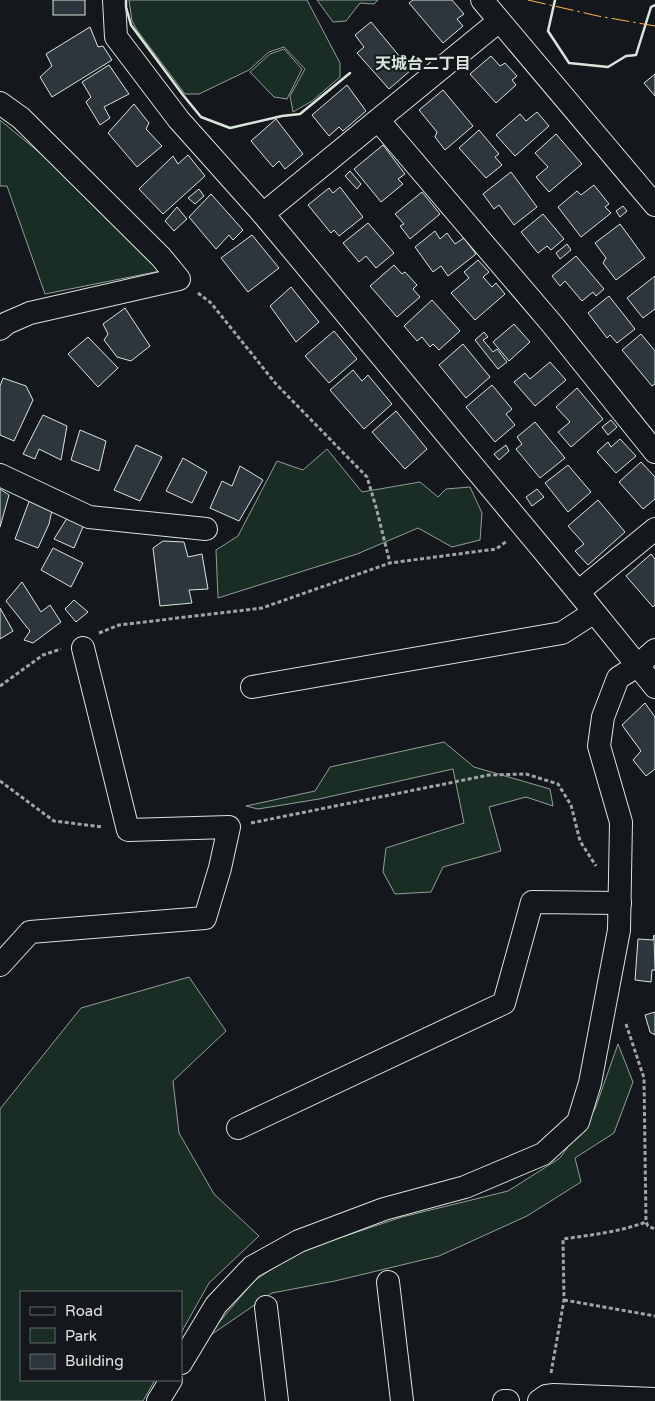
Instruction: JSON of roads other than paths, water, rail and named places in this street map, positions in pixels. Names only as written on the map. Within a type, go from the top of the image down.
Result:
[{"type":"street","points":[[114,0],[116,37],[179,120],[262,214],[655,687]]},
{"type":"street","points":[[482,0],[655,205]]},
{"type":"street","points":[[262,214],[499,21]]},
{"type":"street","points":[[0,103],[21,118],[161,257],[179,279],[30,312],[7,323],[0,329]]},
{"type":"street","points":[[378,120],[552,324],[655,452]]},
{"type":"street","points":[[0,475],[90,517],[206,528]]},
{"type":"street","points":[[578,592],[655,529]]},
{"type":"street","points":[[252,687],[562,633],[593,613]]},
{"type":"street","points":[[0,965],[30,932],[205,918],[220,868],[229,828],[128,830],[80,644]]},
{"type":"street","points":[[182,1361],[216,1305],[252,1266],[300,1241],[333,1228],[384,1209],[465,1187],[543,1154],[578,1122],[590,1083],[618,939],[621,822],[599,746],[603,717],[618,678],[638,666],[655,650]]},
{"type":"street","points":[[238,1128],[504,1003],[532,902],[620,903]]},
{"type":"street","points":[[388,1282],[402,1401]]},
{"type":"street","points":[[266,1307],[277,1401]]},
{"type":"street","points":[[158,1401],[170,1381]]},
{"type":"street","points":[[543,1399],[554,1395],[655,1399]]},
{"type":"district","name":"天城台二丁目","points":[[423,64]]}]
